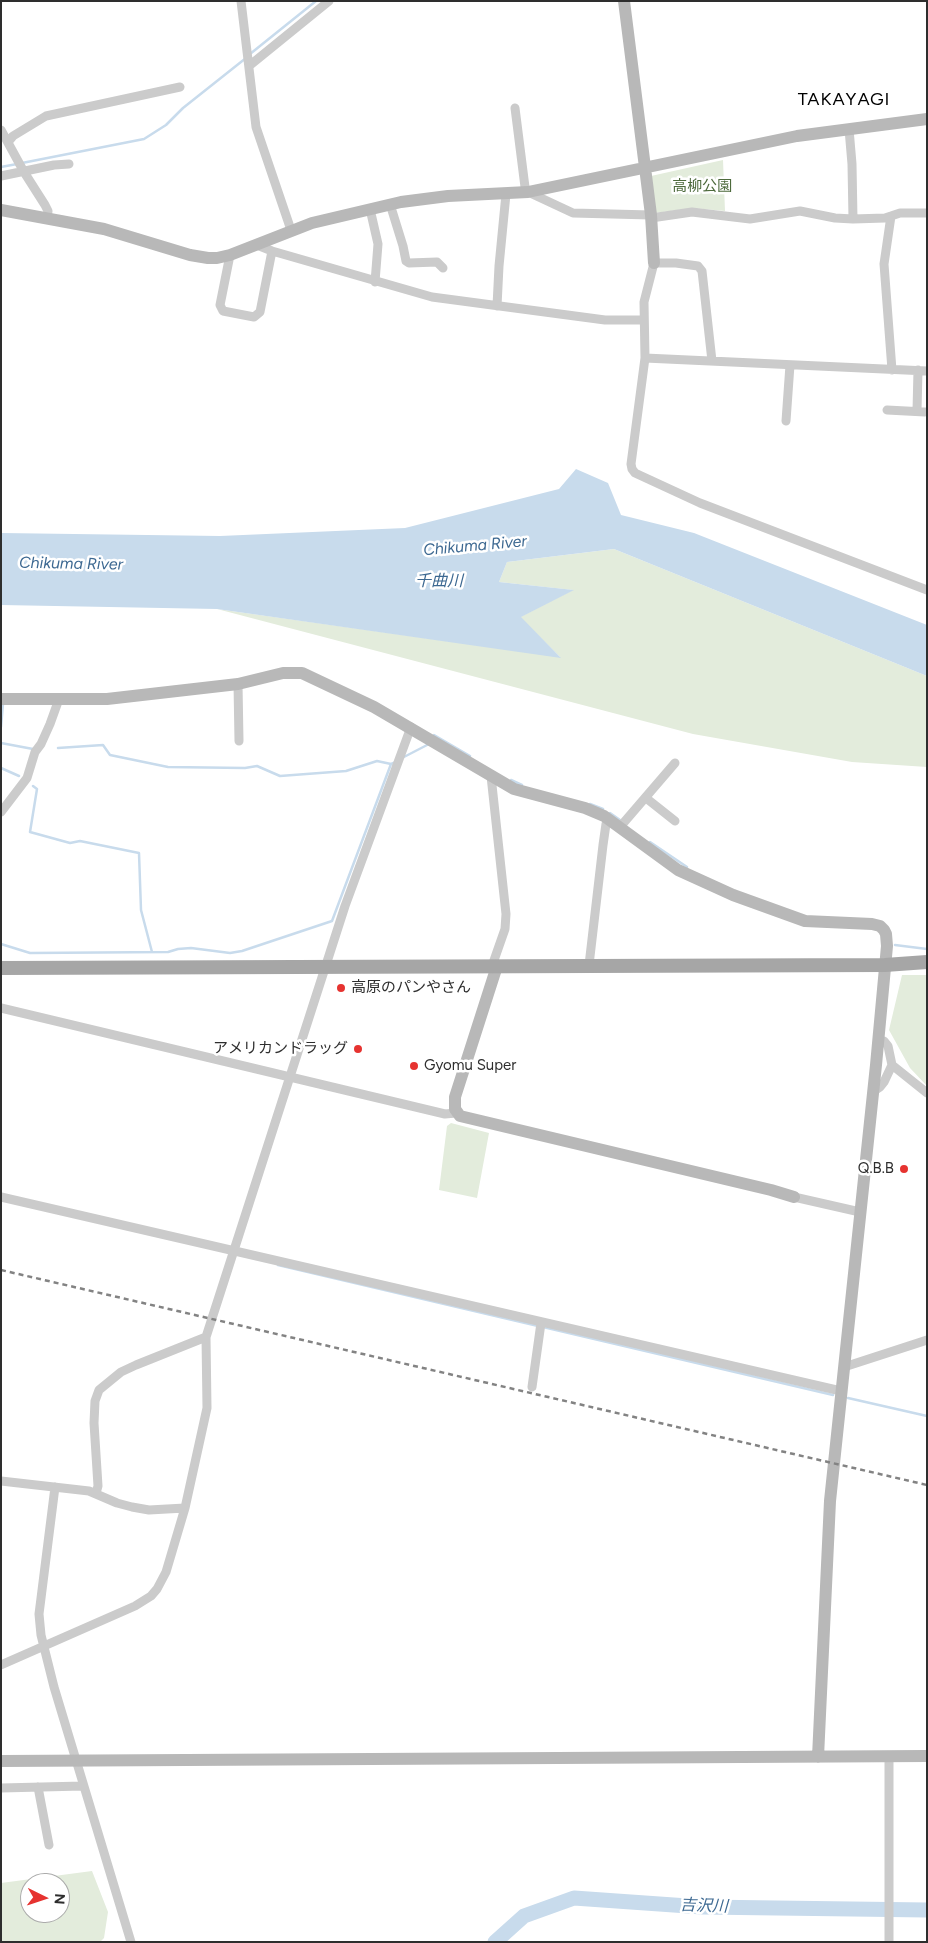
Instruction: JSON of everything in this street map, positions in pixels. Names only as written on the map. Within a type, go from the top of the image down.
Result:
[{"type":"main road","points":[[1,968],[885,965],[927,962]]},
{"type":"street","points":[[241,1],[256,127],[291,230]]},
{"type":"street","points":[[248,60],[329,1]]},
{"type":"street","points":[[624,1],[651,217],[651,241],[654,263],[644,302],[645,358],[631,464],[632,470],[700,503],[927,590]]},
{"type":"street","points":[[8,142],[13,136],[46,116],[180,87]]},
{"type":"street","points":[[515,108],[525,187],[528,192],[573,213],[651,217],[692,212],[750,218],[800,212],[853,219],[891,216],[900,213],[927,212]]},
{"type":"street","points":[[1,210],[128,236],[198,257],[217,258],[230,255],[312,223],[390,204],[433,198],[528,192],[797,136],[927,120]]},
{"type":"street","points":[[849,129],[853,219]]},
{"type":"street","points":[[1,130],[45,205],[48,211],[47,218]]},
{"type":"street","points":[[1,176],[21,167],[69,164]]},
{"type":"street","points":[[497,306],[506,194]]},
{"type":"street","points":[[390,204],[406,261],[409,263],[437,262],[443,268]]},
{"type":"street","points":[[370,209],[378,244],[375,282]]},
{"type":"street","points":[[891,216],[884,264],[892,370]]},
{"type":"street","points":[[257,245],[272,252],[432,297],[614,321],[643,320]]},
{"type":"street","points":[[230,255],[220,305],[223,311],[254,316],[260,312],[272,252]]},
{"type":"street","points":[[654,263],[676,262],[698,266],[702,271],[712,361]]},
{"type":"street","points":[[645,358],[922,370],[921,411],[887,410]]},
{"type":"street","points":[[786,421],[790,365]]},
{"type":"street","points":[[1,699],[107,699],[238,684],[283,673],[302,673],[374,707],[514,789],[585,808],[615,823],[678,870],[732,895],[805,921],[880,926],[888,940],[874,1091],[841,1391],[827,1550],[818,1757]]},
{"type":"street","points":[[238,684],[239,741]]},
{"type":"street","points":[[1,812],[27,778],[35,752],[41,744],[59,699]]},
{"type":"street","points":[[1,1665],[135,1606],[151,1596],[166,1572],[185,1508],[207,1408],[206,1337],[345,906],[411,728]]},
{"type":"street","points":[[589,965],[606,824],[615,823],[646,798],[675,763]]},
{"type":"street","points":[[456,1113],[455,1097],[495,966],[506,914],[491,776]]},
{"type":"street","points":[[646,798],[675,821]]},
{"type":"street","points":[[1,1008],[445,1114],[456,1113],[464,1118],[771,1190],[794,1198],[860,1212]]},
{"type":"street","points":[[874,1091],[884,1082],[892,1065],[888,1046],[878,1040]]},
{"type":"street","points":[[892,1065],[927,1092]]},
{"type":"street","points":[[1,1197],[234,1250],[541,1325],[841,1391]]},
{"type":"street","points":[[532,1387],[541,1325]]},
{"type":"street","points":[[96,1492],[98,1486],[94,1423],[95,1401],[99,1390],[121,1372],[206,1337]]},
{"type":"street","points":[[844,1367],[927,1340]]},
{"type":"street","points":[[1,1481],[96,1492],[117,1503],[149,1510],[185,1508]]},
{"type":"street","points":[[55,1487],[39,1614],[43,1648],[131,1942]]},
{"type":"street","points":[[889,1756],[889,1942]]},
{"type":"street","points":[[1,1761],[927,1756]]},
{"type":"street","points":[[1,1788],[83,1786]]},
{"type":"street","points":[[38,1787],[49,1845]]},
{"type":"green space","name":"高柳公園","points":[[723,160],[725,211],[693,208],[655,213],[651,176]]},
{"type":"green space","points":[[614,549],[927,676],[927,767],[852,762],[693,734],[217,609],[560,657],[520,617],[573,590],[499,582],[507,562]]},
{"type":"green space","points":[[902,975],[927,975],[927,1086],[910,1068],[889,1030]]},
{"type":"green space","points":[[451,1123],[489,1133],[477,1198],[439,1190],[447,1126]]},
{"type":"green space","points":[[92,1871],[108,1912],[104,1938],[100,1942],[1,1942],[1,1883],[20,1880],[20,1923],[70,1923],[70,1874]]},
{"type":"water","name":"千曲川","points":[[576,469],[608,483],[621,515],[694,533],[927,625],[927,676],[614,549],[507,562],[499,582],[574,590],[521,617],[561,658],[217,609],[1,605],[1,533],[220,536],[405,528],[559,489]]},
{"type":"waterway","points":[[250,54],[316,1]]},
{"type":"waterway","points":[[22,163],[144,139],[166,125],[183,108],[246,58]]},
{"type":"waterway","points":[[1,167],[17,164]]},
{"type":"waterway","points":[[1,727],[3,704]]},
{"type":"waterway","points":[[433,737],[434,735],[470,756]]},
{"type":"waterway","points":[[1,743],[33,749]]},
{"type":"waterway","points":[[402,758],[429,744]]},
{"type":"waterway","points":[[58,748],[103,745],[110,755],[168,767],[245,768],[257,766],[280,776],[346,771],[377,761],[391,764]]},
{"type":"waterway","points":[[1,944],[30,953],[168,952],[191,948],[230,953],[242,951],[332,921],[391,764],[396,762]]},
{"type":"waterway","points":[[1,768],[19,776]]},
{"type":"waterway","points":[[511,780],[522,785]]},
{"type":"waterway","points":[[33,786],[37,789],[30,832],[70,843],[80,841],[139,853],[141,910],[152,952]]},
{"type":"waterway","points":[[590,804],[603,809]]},
{"type":"waterway","points":[[610,813],[620,820]]},
{"type":"waterway","points":[[650,842],[687,867]]},
{"type":"waterway","points":[[895,945],[927,949]]},
{"type":"waterway","points":[[278,1265],[538,1326]]},
{"type":"waterway","points":[[543,1327],[833,1395]]},
{"type":"waterway","points":[[848,1398],[927,1416]]},
{"type":"waterway","name":"吉沢川","points":[[495,1942],[524,1916],[574,1898],[702,1907],[927,1910]]},
{"type":"railway","points":[[1,1270],[927,1485]]},
{"type":"place","name":"高原のパンやさん","points":[[341,988]]},
{"type":"place","name":"アメリカンドラッグ","points":[[358,1049]]},
{"type":"place","name":"Gyomu Super","points":[[414,1066]]},
{"type":"place","name":"Q.B.B","points":[[904,1169]]},
{"type":"district","name":"TAKAYAGI","points":[[844,100]]},
{"type":"water label","name":"Chikuma River","points":[[475,546]]},
{"type":"water label","name":"Chikuma River","points":[[71,564]]}]
